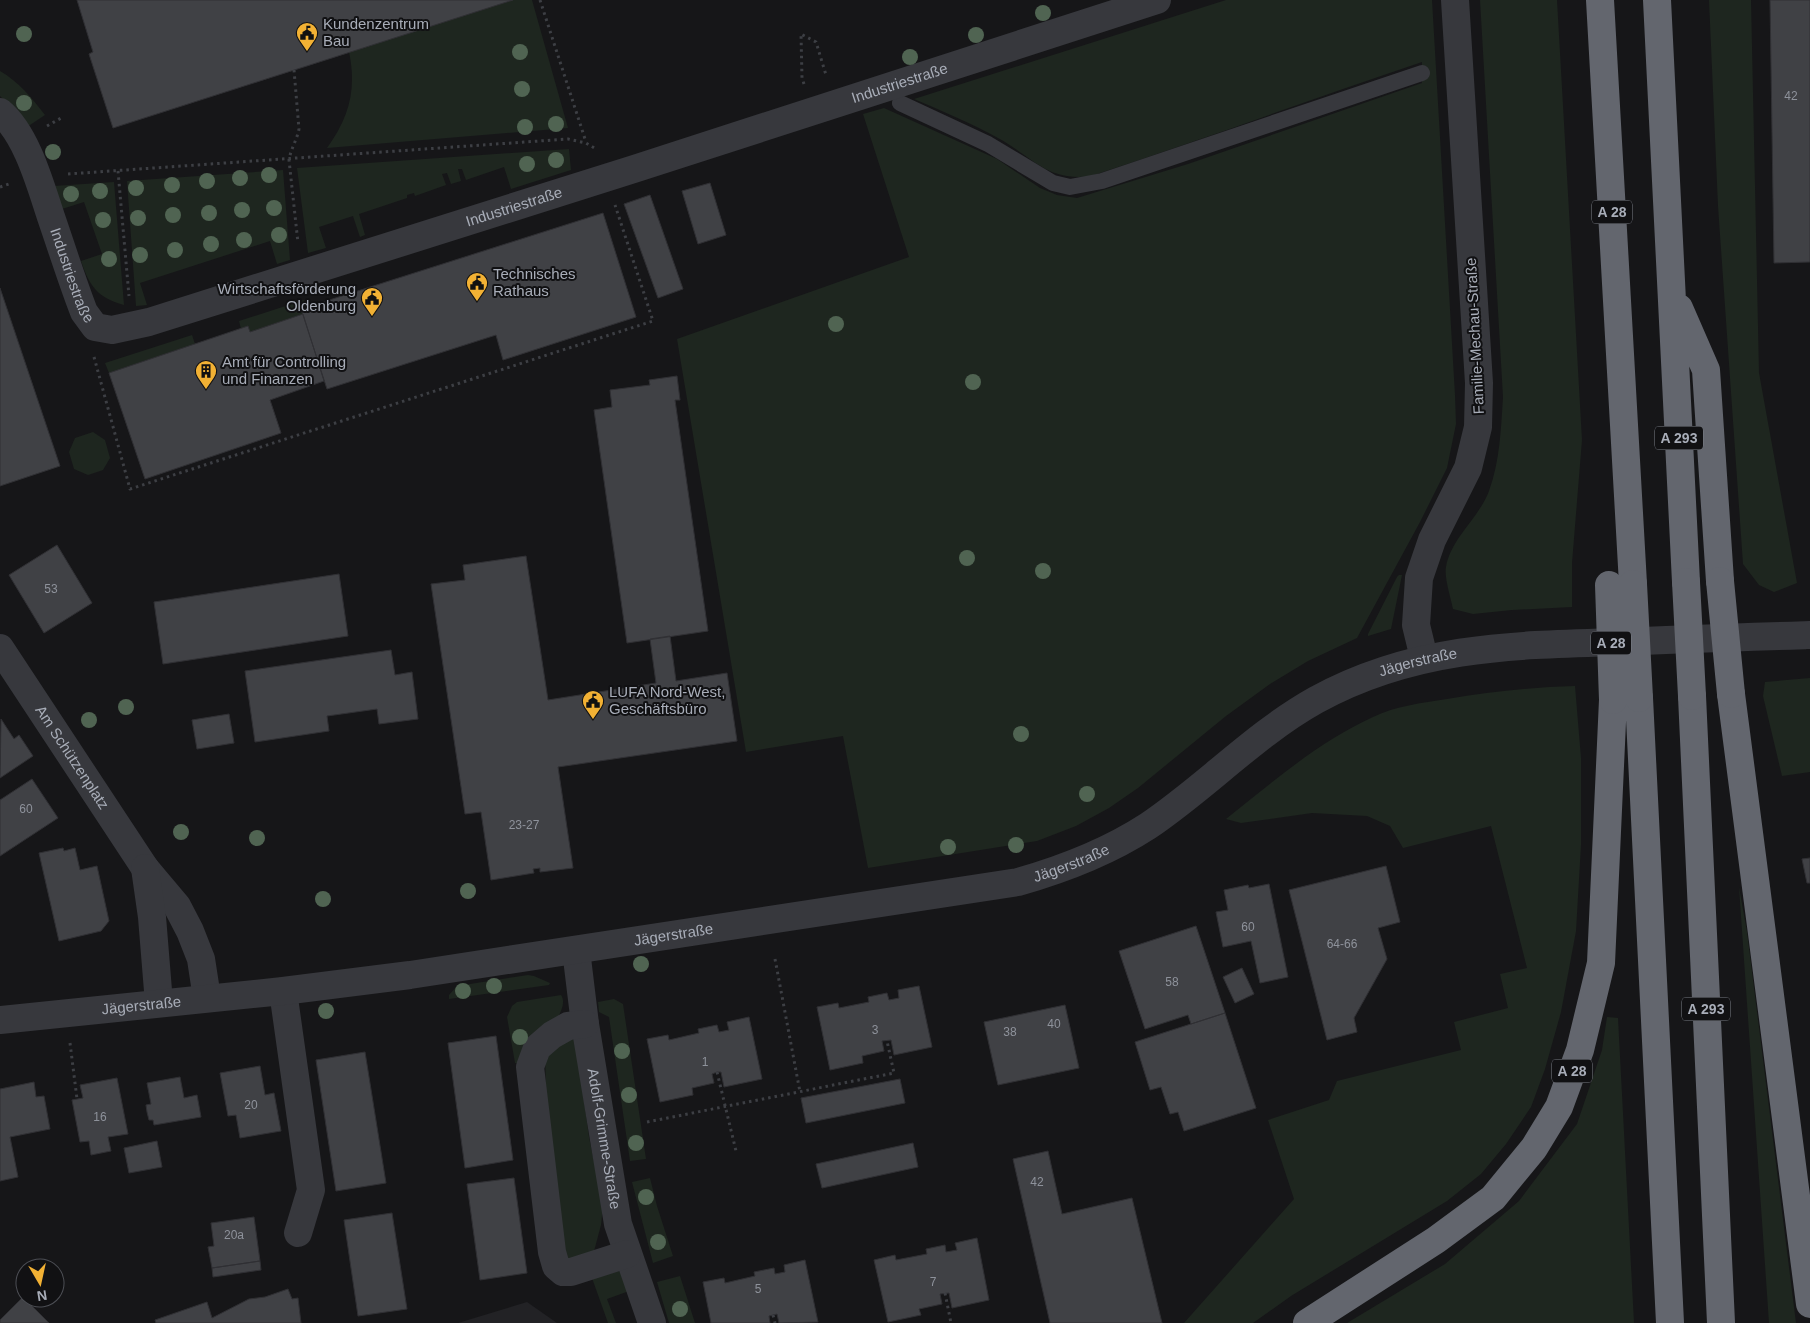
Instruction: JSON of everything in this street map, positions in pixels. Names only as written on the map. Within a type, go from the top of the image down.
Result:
[{"type":"highway","name":"A 28","points":[[1306,1323],[1436,1240],[1493,1198],[1534,1148],[1559,1107],[1580,1050],[1601,963],[1626,699],[1621,585],[1630,520],[1600,0]]},
{"type":"highway","points":[[1657,0],[1672,293],[1706,370],[1720,581],[1731,694],[1810,1304]]},
{"type":"highway","name":"A 293","points":[[1672,293],[1721,1323]]},
{"type":"highway","points":[[1626,699],[1670,1323]]},
{"type":"street","name":"Industriestraße","points":[[0,112],[6,117],[21,139],[38,178],[84,312],[95,327],[112,330],[150,322],[634,169],[1157,0]]},
{"type":"street","name":"Familie-Mechau-Straße","points":[[1424,658],[1416,624],[1419,578],[1432,540],[1468,468],[1478,428],[1479,383],[1455,0]]},
{"type":"street","name":"Jägerstraße","points":[[0,1020],[283,991],[410,975],[1018,882],[1084,860],[1148,826],[1281,722],[1316,700],[1360,679],[1424,658],[1512,646],[1810,635]]},
{"type":"street","name":"Am Schützenplatz","points":[[0,648],[145,868],[177,906],[190,931],[201,959],[207,998]]},
{"type":"street","name":"Am Schützenplatz","points":[[145,868],[152,917],[159,1003]]},
{"type":"street","name":"Adolf-Grimme-Straße","points":[[576,950],[585,1024],[611,1191],[627,1254],[652,1323]]},
{"type":"street","points":[[283,991],[311,1190],[298,1233]]},
{"type":"street","points":[[585,1024],[568,1026],[552,1035],[537,1048],[530,1067],[552,1252],[556,1266],[564,1272],[571,1272],[627,1254]]},
{"type":"lane","points":[[900,103],[988,144],[1053,183],[1070,187],[1102,181],[1422,73]]},
{"type":"path","points":[[540,0],[586,143]]},
{"type":"path","points":[[805,89],[802,78],[801,34],[816,42],[826,75]]},
{"type":"path","points":[[294,70],[299,129],[298,138],[291,149],[289,160],[298,247]]},
{"type":"path","points":[[87,172],[289,160],[568,139],[586,143],[597,150]]},
{"type":"path","points":[[118,171],[129,296]]},
{"type":"path","points":[[94,358],[130,489],[653,320],[612,196]]},
{"type":"path","points":[[775,959],[800,1092]]},
{"type":"path","points":[[647,1122],[894,1072],[887,1041]]},
{"type":"path","points":[[70,1042],[77,1099]]},
{"type":"path","points":[[717,1072],[736,1151]]},
{"type":"path","points":[[945,1293],[951,1323]]},
{"type":"path","points":[[773,1315],[775,1323]]},
{"type":"shaded area","points":[[513,0],[532,0],[568,128],[327,148],[341,126],[349,103],[352,78],[349,52]]},
{"type":"shaded area","points":[[1226,0],[1432,0],[1456,424],[1447,468],[1357,638],[1308,661],[1270,684],[1226,716],[1138,788],[1109,808],[1076,826],[1037,841],[868,868],[843,736],[746,752],[677,339],[909,257],[863,114],[884,108],[997,159],[1040,188],[1057,195],[1077,198],[1188,164],[1422,83],[1422,62],[1091,176],[1076,177],[1051,172],[988,133],[914,99]]},
{"type":"shaded area","points":[[1480,0],[1557,0],[1582,440],[1572,563],[1572,607],[1473,614],[1453,609],[1446,567],[1453,547],[1479,510],[1489,491],[1498,456],[1501,432],[1503,397]]},
{"type":"shaded area","points":[[1709,0],[1751,0],[1759,373],[1797,583],[1774,592],[1759,585],[1743,564],[1718,206]]},
{"type":"shaded area","points":[[0,71],[19,85],[45,115],[27,127],[0,96]]},
{"type":"shaded area","points":[[569,149],[571,170],[511,189],[504,167],[466,180],[462,169],[458,169],[461,181],[451,184],[447,173],[442,174],[446,185],[415,196],[414,193],[407,195],[407,198],[359,214],[365,235],[360,237],[353,216],[319,227],[326,248],[308,253],[297,168]]},
{"type":"shaded area","points":[[283,170],[290,260],[277,264],[270,241],[140,283],[147,305],[136,306],[127,181]]},
{"type":"shaded area","points":[[114,182],[124,305],[107,298],[91,284],[81,261],[102,254],[84,202],[62,209],[54,186]]},
{"type":"shaded area","points":[[304,300],[306,307],[301,309],[303,314],[250,332],[248,326],[241,329],[239,321]]},
{"type":"shaded area","points":[[192,335],[195,344],[109,373],[105,363]]},
{"type":"shaded area","points":[[93,432],[105,440],[110,458],[103,470],[88,475],[74,469],[69,452],[75,438]]},
{"type":"shaded area","points":[[1399,575],[1402,575],[1391,629],[1368,636],[1368,634]]},
{"type":"shaded area","points":[[1810,678],[1810,772],[1782,776],[1763,696],[1765,682]]},
{"type":"shaded area","points":[[1575,686],[1581,758],[1581,845],[1576,931],[1561,1012],[1545,1069],[1531,1107],[1506,1144],[1481,1174],[1447,1201],[1291,1296],[1253,1323],[1184,1323],[1294,1199],[1268,1120],[1329,1100],[1337,1081],[1461,1050],[1454,1022],[1508,1008],[1500,974],[1527,968],[1491,826],[1403,848],[1390,826],[1367,816],[1312,813],[1241,823],[1226,819],[1333,738],[1382,713],[1409,705],[1479,694]]},
{"type":"shaded area","points":[[1739,887],[1747,932],[1796,1323],[1769,1323]]},
{"type":"shaded area","points":[[528,975],[550,983],[549,985],[449,999],[449,995],[457,986]]},
{"type":"shaded area","points":[[561,995],[563,1002],[556,1020],[519,1063],[515,1063],[507,1017],[512,1006],[517,1002]]},
{"type":"shaded area","points":[[614,999],[623,1004],[646,1159],[630,1161],[609,1017],[599,1012],[598,1002]]},
{"type":"shaded area","points":[[1607,1017],[1618,1018],[1634,1323],[1347,1323],[1445,1264],[1519,1201],[1577,1124],[1602,1050]]},
{"type":"shaded area","points":[[572,1038],[576,1042],[589,1137],[603,1206],[601,1225],[593,1255],[563,1260],[547,1131],[545,1052]]},
{"type":"shaded area","points":[[650,1178],[673,1256],[653,1263],[632,1182]]},
{"type":"shaded area","points":[[623,1270],[629,1291],[607,1299],[616,1323],[608,1323],[592,1278]]},
{"type":"shaded area","points":[[680,1276],[695,1323],[669,1323],[657,1282]]},
{"type":"shaded area","points":[[527,1302],[557,1323],[458,1323]]},
{"type":"building","points":[[77,0],[513,0],[113,128],[89,54],[93,52]]},
{"type":"building","points":[[1770,0],[1810,0],[1810,262],[1774,263]]},
{"type":"building","points":[[710,183],[726,235],[698,244],[682,191]]},
{"type":"building","points":[[650,195],[683,289],[658,298],[624,204]]},
{"type":"building","name":"Technisches Rathaus","points":[[603,213],[636,317],[503,360],[496,335],[327,389],[301,309]]},
{"type":"building","points":[[0,288],[60,466],[0,486]]},
{"type":"building","name":"Amt für Controlling und Finanzen","points":[[303,314],[324,381],[270,400],[281,433],[145,479],[109,373],[248,326],[250,332]]},
{"type":"building","points":[[677,376],[680,400],[675,400],[708,631],[627,643],[594,410],[612,407],[610,390],[650,385],[649,380]]},
{"type":"building","points":[[57,545],[92,603],[44,633],[9,575]]},
{"type":"building","name":"LUFA Nord-West, Geschäftsbüro","points":[[526,556],[548,700],[656,683],[650,639],[670,636],[676,681],[727,673],[737,741],[558,767],[573,868],[540,872],[540,868],[533,869],[534,873],[491,880],[481,812],[465,814],[431,584],[465,580],[463,565]]},
{"type":"building","points":[[339,574],[348,636],[163,664],[154,602]]},
{"type":"building","points":[[391,650],[395,675],[412,672],[418,719],[379,724],[377,709],[327,716],[329,731],[255,742],[245,671]]},
{"type":"building","points":[[229,714],[234,743],[197,749],[192,720]]},
{"type":"building","points":[[1,719],[14,739],[19,735],[33,756],[0,778]]},
{"type":"building","points":[[32,779],[58,818],[0,856],[0,800]]},
{"type":"building","points":[[63,848],[64,851],[75,848],[80,870],[97,866],[109,921],[101,931],[59,941],[39,853]]},
{"type":"building","points":[[1810,858],[1810,883],[1807,883],[1802,859]]},
{"type":"building","points":[[1386,866],[1400,922],[1378,928],[1387,959],[1354,1018],[1357,1032],[1327,1040],[1289,890]]},
{"type":"building","points":[[1269,884],[1288,977],[1260,983],[1251,941],[1223,947],[1216,912],[1228,910],[1224,890],[1248,885],[1249,888]]},
{"type":"building","points":[[1196,926],[1225,1013],[1191,1024],[1188,1015],[1145,1029],[1119,951]]},
{"type":"building","points":[[1242,968],[1254,994],[1235,1003],[1223,977]]},
{"type":"building","points":[[919,986],[932,1047],[894,1055],[891,1040],[882,1041],[884,1051],[862,1056],[863,1063],[830,1070],[817,1007],[838,1003],[839,1008],[869,1002],[868,997],[887,993],[889,1000],[899,998],[898,990]]},
{"type":"building","points":[[1065,1005],[1079,1068],[998,1085],[984,1022]]},
{"type":"building","points":[[1225,1013],[1256,1108],[1184,1131],[1178,1112],[1170,1114],[1161,1087],[1150,1090],[1135,1042]]},
{"type":"building","points":[[749,1017],[762,1079],[724,1087],[721,1072],[717,1072],[712,1074],[714,1083],[692,1088],[693,1095],[660,1102],[647,1039],[668,1035],[669,1040],[699,1033],[698,1029],[717,1025],[719,1032],[729,1030],[727,1022]]},
{"type":"building","points":[[496,1036],[513,1160],[465,1168],[448,1043]]},
{"type":"building","points":[[365,1052],[386,1183],[336,1191],[316,1060]]},
{"type":"building","points":[[260,1066],[265,1095],[274,1093],[281,1131],[240,1138],[236,1115],[228,1116],[220,1073]]},
{"type":"building","points":[[180,1077],[184,1098],[197,1095],[201,1117],[154,1125],[153,1120],[149,1120],[147,1112],[146,1105],[151,1104],[147,1083]]},
{"type":"building","points":[[117,1078],[128,1134],[108,1137],[111,1151],[91,1155],[89,1141],[80,1142],[72,1100],[83,1098],[80,1085]]},
{"type":"building","points":[[900,1079],[905,1103],[806,1123],[801,1098]]},
{"type":"building","points":[[34,1082],[36,1097],[44,1096],[50,1129],[10,1137],[18,1177],[0,1181],[0,1089]]},
{"type":"building","points":[[157,1141],[162,1167],[129,1173],[124,1148]]},
{"type":"building","points":[[913,1143],[918,1167],[822,1188],[816,1164]]},
{"type":"building","points":[[1048,1151],[1062,1214],[1132,1198],[1162,1323],[1050,1323],[1013,1159]]},
{"type":"building","points":[[514,1178],[527,1273],[480,1280],[467,1184]]},
{"type":"building","points":[[392,1213],[407,1309],[358,1316],[344,1220]]},
{"type":"building","points":[[254,1217],[260,1261],[212,1268],[208,1247],[214,1246],[211,1223]]},
{"type":"building","points":[[977,1238],[989,1300],[952,1308],[949,1293],[940,1294],[942,1304],[919,1309],[921,1315],[888,1322],[874,1260],[895,1255],[896,1260],[927,1254],[926,1249],[945,1245],[946,1252],[957,1250],[955,1243]]},
{"type":"building","points":[[805,1260],[818,1322],[779,1323],[777,1314],[769,1316],[770,1323],[711,1323],[703,1282],[724,1278],[725,1283],[755,1276],[754,1272],[774,1268],[775,1274],[785,1272],[784,1265]]},
{"type":"building","points":[[260,1261],[261,1270],[213,1277],[212,1268]]},
{"type":"building","points":[[288,1289],[292,1299],[298,1298],[301,1323],[156,1323],[155,1320],[207,1302],[212,1318],[249,1299],[265,1297]]},
{"type":"building","points":[[15,1305],[15,1308],[34,1308],[49,1323],[0,1323],[0,1320]]},
{"type":"place","name":"Kundenzentrum Bau","points":[[307,52]]},
{"type":"place","name":"Technisches Rathaus","points":[[477,302]]},
{"type":"place","name":"Wirtschaftsförderung Oldenburg","points":[[372,317]]},
{"type":"place","name":"Amt für Controlling und Finanzen","points":[[206,390]]},
{"type":"place","name":"LUFA Nord-West, Geschäftsbüro","points":[[593,720]]}]
